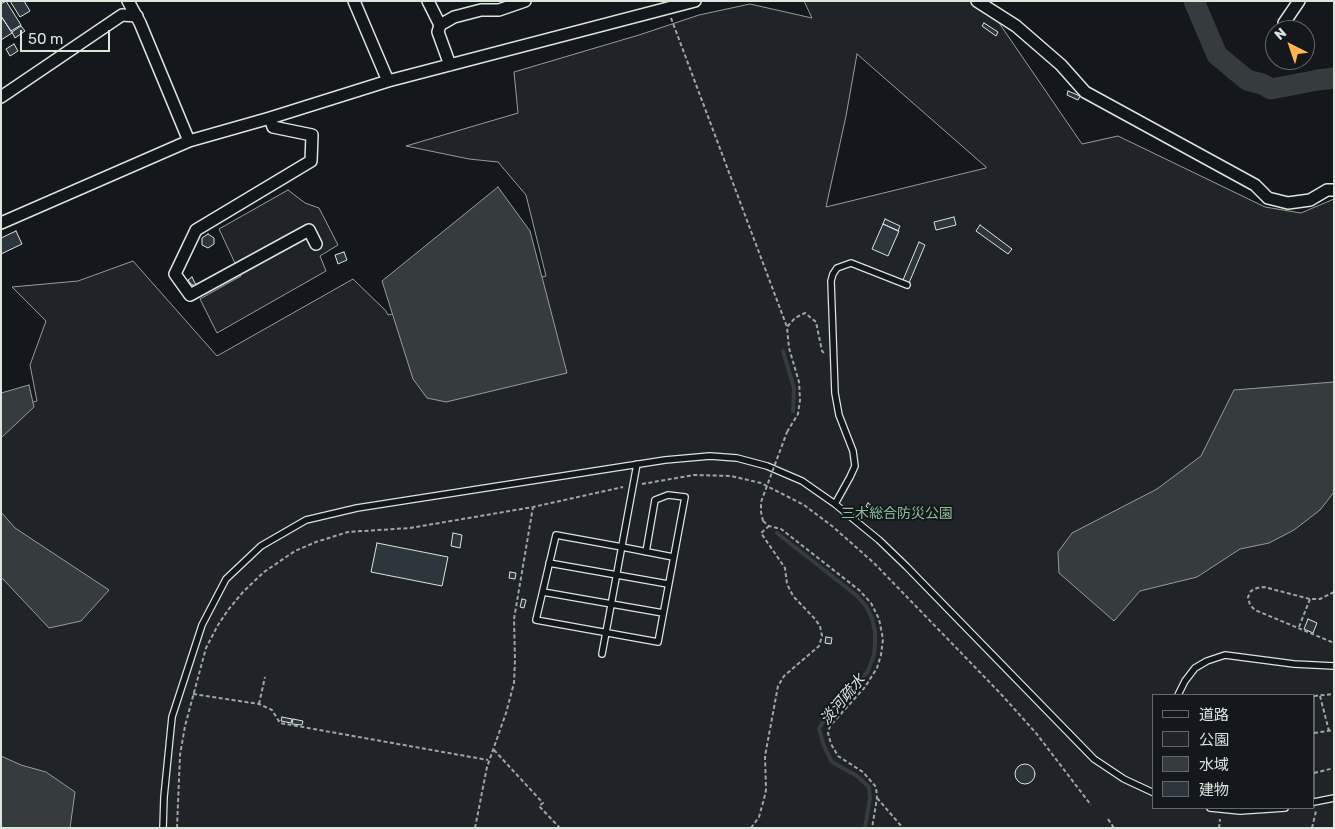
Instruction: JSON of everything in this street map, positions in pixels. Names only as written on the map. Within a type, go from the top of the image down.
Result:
[{"type":"street","points":[[128,1],[137,16],[189,141]]},
{"type":"street","points":[[354,1],[388,81]]},
{"type":"street","points":[[428,1],[440,25],[438,32],[450,65]]},
{"type":"street","points":[[440,25],[454,17],[481,10],[499,10],[525,1]]},
{"type":"street","points":[[1,223],[189,141],[388,81],[663,5],[695,1]]},
{"type":"street","points":[[978,1],[1016,26],[1060,65],[1085,92],[1255,185],[1268,198],[1288,203],[1310,200],[1327,190],[1334,190]]},
{"type":"street","points":[[1286,20],[1299,1]]},
{"type":"street","points":[[1,97],[122,15],[137,16]]},
{"type":"street","points":[[270,118],[273,127],[312,135],[311,161],[196,230],[175,274],[190,295],[309,230],[316,244]]},
{"type":"lane","points":[[835,504],[855,466],[853,451],[839,415],[835,393],[831,281],[833,274],[838,268],[852,263],[907,285]]},
{"type":"lane","points":[[163,828],[164,797],[172,717],[202,625],[226,580],[261,546],[306,520],[357,508],[692,456],[737,458],[768,466],[811,487],[835,504],[879,540],[906,566],[1094,760],[1152,792]]},
{"type":"lane","points":[[602,654],[637,464]]},
{"type":"lane","points":[[646,552],[655,500],[668,495],[685,497],[658,642],[536,620],[556,535],[622,547],[646,552],[673,557]]},
{"type":"lane","points":[[549,563],[668,584]]},
{"type":"lane","points":[[543,592],[663,613]]},
{"type":"lane","points":[[1178,694],[1184,681],[1196,668],[1207,661],[1225,655],[1294,664],[1334,666]]},
{"type":"lane","points":[[1316,802],[1334,798]]},
{"type":"lane","points":[[1223,809],[1250,811],[1273,809]]},
{"type":"path","points":[[663,5],[670,15],[787,327],[789,348],[798,377],[800,394],[798,414],[787,432],[761,502],[760,512],[763,522],[769,526],[781,529],[859,590],[871,603],[879,619],[883,639],[877,668],[852,702],[832,723],[828,733],[829,740],[838,756],[863,772],[873,782],[877,790],[872,828]]},
{"type":"path","points":[[787,327],[795,318],[805,313],[816,322],[822,351],[833,360]]},
{"type":"path","points":[[475,828],[489,760],[506,713],[514,683],[514,619],[532,507]]},
{"type":"path","points":[[751,828],[759,816],[766,790],[765,756],[778,686],[784,676],[819,646],[822,636],[820,626],[793,596],[787,584],[785,568],[762,533],[769,526]]},
{"type":"path","points":[[1334,592],[1320,599],[1310,599],[1257,588],[1251,591],[1248,597],[1250,605],[1256,610],[1334,643]]},
{"type":"path","points":[[1298,628],[1310,599]]},
{"type":"path","points":[[258,704],[264,677]]},
{"type":"path","points":[[193,694],[258,704],[272,710],[280,723],[489,760]]},
{"type":"path","points":[[1315,696],[1334,694]]},
{"type":"path","points":[[1320,696],[1329,731]]},
{"type":"path","points":[[1315,733],[1334,730]]},
{"type":"path","points":[[493,750],[544,802],[539,806],[560,828]]},
{"type":"path","points":[[1315,773],[1334,768]]},
{"type":"path","points":[[877,798],[904,828]]},
{"type":"path","points":[[1312,828],[1315,809]]},
{"type":"path","points":[[1219,828],[1220,816]]},
{"type":"path","points":[[1108,819],[1114,828]]},
{"type":"green space","name":"三木総合防災公園","points":[[804,1],[984,1],[1082,144],[1118,136],[1265,207],[1301,213],[1334,199],[1334,828],[1,828],[1,410],[37,401],[30,365],[46,321],[12,287],[78,281],[133,261],[217,356],[353,279],[388,315],[546,276],[526,195],[498,162],[469,159],[406,146],[518,113],[514,72],[699,15],[750,4],[812,18]],"holes":[[[857,54],[986,167],[826,207],[846,116]]]},
{"type":"green space","points":[[288,190],[305,203],[319,208],[338,245],[320,256],[326,271],[217,333],[200,299],[241,276],[219,229]]},
{"type":"water","points":[[498,187],[530,231],[567,373],[446,402],[427,398],[413,379],[382,281]]},
{"type":"water","points":[[1334,382],[1334,492],[1320,510],[1294,530],[1269,543],[1240,549],[1197,577],[1140,591],[1114,621],[1059,573],[1058,552],[1072,533],[1157,489],[1201,456],[1234,390]]},
{"type":"water","points":[[29,385],[34,407],[1,438],[1,393]]},
{"type":"water","points":[[1,512],[15,528],[109,590],[81,621],[49,628],[1,577]]},
{"type":"water","points":[[1,756],[21,765],[46,772],[75,792],[70,828],[1,828]]},
{"type":"building","points":[[6,1],[21,25],[11,31],[1,16],[1,4]]},
{"type":"building","points":[[10,1],[24,1],[30,11],[20,17]]},
{"type":"building","points":[[1,16],[12,33],[1,40]]},
{"type":"building","points":[[984,23],[998,32],[996,36],[982,26]]},
{"type":"building","points":[[21,26],[25,31],[15,38],[12,32]]},
{"type":"building","points":[[14,44],[18,51],[10,56],[6,49]]},
{"type":"building","points":[[1068,91],[1080,96],[1078,100],[1067,95]]},
{"type":"building","points":[[954,217],[956,225],[936,230],[934,222]]},
{"type":"building","points":[[885,219],[900,226],[898,231],[883,224]]},
{"type":"building","points":[[883,224],[899,231],[888,256],[872,249]]},
{"type":"building","points":[[980,225],[1012,249],[1008,254],[976,231]]},
{"type":"building","points":[[16,231],[22,244],[1,254],[1,238]]},
{"type":"building","points":[[208,234],[214,238],[214,244],[208,248],[202,245],[202,238]]},
{"type":"building","points":[[919,242],[925,245],[909,283],[903,280]]},
{"type":"building","points":[[344,252],[347,260],[338,264],[335,255]]},
{"type":"building","points":[[192,277],[196,285],[195,286],[188,280]]},
{"type":"building","points":[[868,503],[873,507],[870,510],[866,506]]},
{"type":"building","points":[[453,533],[462,535],[460,548],[451,546]]},
{"type":"building","points":[[377,543],[448,557],[442,586],[371,572]]},
{"type":"building","points":[[510,572],[516,573],[515,579],[509,578]]},
{"type":"building","points":[[522,599],[526,600],[524,608],[520,607]]},
{"type":"building","points":[[1308,619],[1317,623],[1313,633],[1304,629]]},
{"type":"building","points":[[826,637],[832,638],[831,644],[825,643]]},
{"type":"building","points":[[282,717],[292,719],[291,723],[281,721]]},
{"type":"building","points":[[293,719],[303,721],[302,725],[292,724]]},
{"type":"building","points":[[1025,764],[1032,767],[1035,774],[1032,781],[1025,784],[1018,781],[1015,774],[1018,767]]},
{"type":"waterway","points":[[1194,1],[1217,55],[1247,80],[1262,84],[1271,89],[1334,78]]},
{"type":"waterway","name":"淡河疏水","points":[[783,351],[794,388],[793,411]]},
{"type":"waterway","name":"淡河疏水","points":[[777,533],[856,595],[866,606],[872,618],[875,644],[874,655],[868,671],[843,704],[822,723],[819,729],[824,746],[832,762],[857,776],[869,787],[870,798],[865,828]]}]
